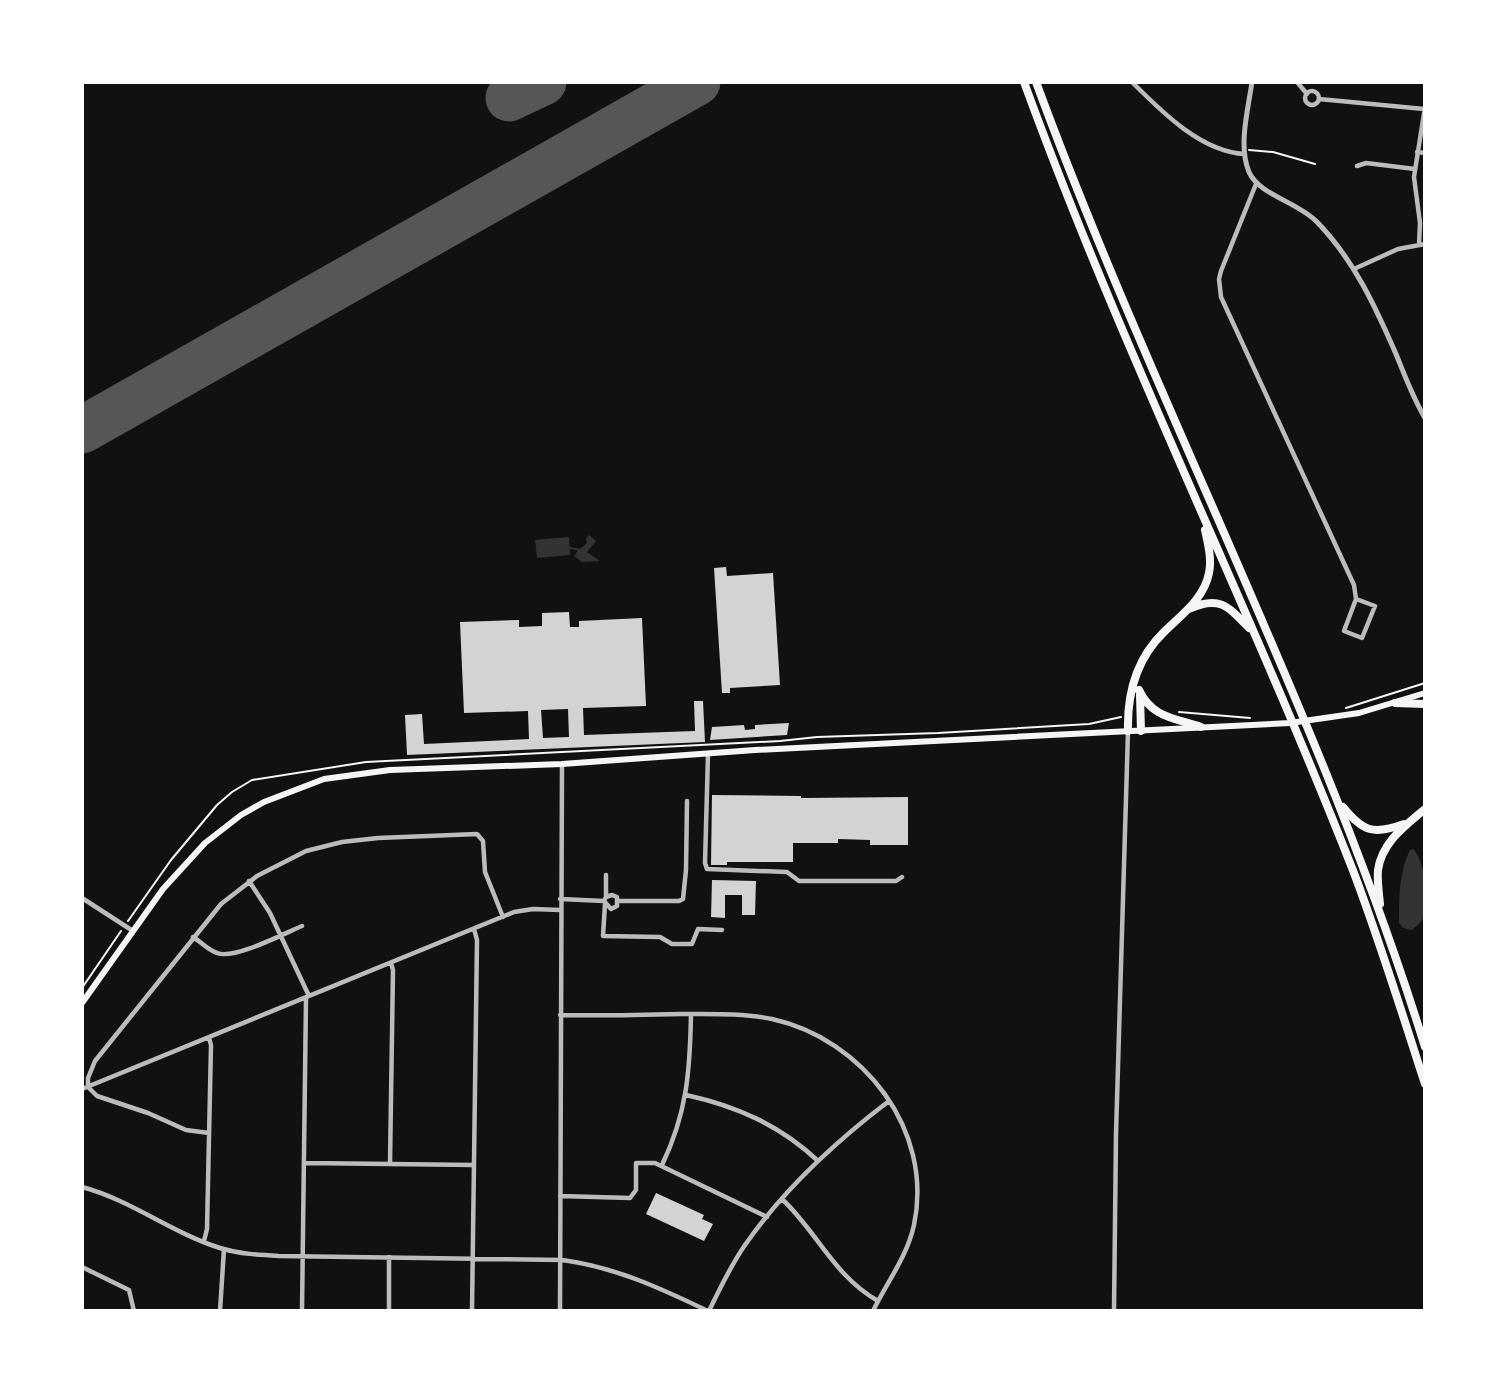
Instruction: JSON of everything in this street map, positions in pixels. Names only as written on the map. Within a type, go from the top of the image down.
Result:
[{"type":"highway","points":[[1024,82],[1096,263],[1354,875],[1425,1084]]},
{"type":"highway","points":[[1037,82],[1136,332],[1336,798],[1380,914],[1425,1047]]},
{"type":"highway","points":[[1128,731],[1137,671],[1156,640],[1189,609],[1206,584],[1210,559],[1203,517]]},
{"type":"highway","points":[[1189,609],[1205,603],[1219,603],[1236,613],[1254,634]]},
{"type":"highway","points":[[1137,671],[1141,731]]},
{"type":"highway","points":[[1139,690],[1149,706],[1159,714],[1201,727]]},
{"type":"highway","points":[[1395,703],[1425,704]]},
{"type":"highway","points":[[1336,798],[1351,817],[1365,828],[1384,830],[1407,823]]},
{"type":"highway","points":[[1380,914],[1378,868],[1389,843],[1407,823],[1425,809]]},
{"type":"main road","points":[[82,1003],[172,879],[205,843],[241,815],[285,792],[324,779],[363,772],[562,764],[855,745],[1269,724],[1332,718],[1425,693]]},
{"type":"street","points":[[1132,82],[1171,121],[1211,144],[1236,153],[1245,152]]},
{"type":"street","points":[[1252,82],[1245,152],[1247,166],[1256,184],[1310,215],[1330,235],[1354,269],[1373,303],[1425,418]]},
{"type":"street","points":[[1297,82],[1307,94]]},
{"type":"street","points":[[1307,94],[1314,91],[1319,99]]},
{"type":"street","points":[[1307,94],[1307,104],[1315,105],[1319,99]]},
{"type":"street","points":[[1319,99],[1425,108],[1415,169],[1422,245],[1398,249],[1354,269]]},
{"type":"street","points":[[1417,152],[1425,153]]},
{"type":"street","points":[[1357,166],[1366,163],[1415,169]]},
{"type":"street","points":[[1256,184],[1221,271],[1221,297],[1349,571],[1356,598],[1344,631],[1362,638],[1375,606],[1356,598]]},
{"type":"street","points":[[1114,1311],[1116,1134],[1128,731]]},
{"type":"street","points":[[708,754],[706,869],[787,872],[799,881],[896,881],[902,877]]},
{"type":"street","points":[[560,1311],[562,764]]},
{"type":"street","points":[[618,901],[683,899],[687,801]]},
{"type":"street","points":[[85,1087],[95,1061],[221,904],[249,881],[292,857],[323,846],[378,838],[473,833],[484,841],[485,872],[503,917]]},
{"type":"street","points":[[606,875],[603,936],[660,937],[672,944],[692,944],[698,929],[722,930]]},
{"type":"street","points":[[249,881],[281,935],[307,997],[303,1311]]},
{"type":"street","points":[[560,899],[605,901],[616,896],[618,901],[617,906],[611,909],[605,901]]},
{"type":"street","points":[[82,898],[133,932]]},
{"type":"street","points":[[85,1087],[503,917],[526,910],[560,910]]},
{"type":"street","points":[[194,937],[215,953],[225,955],[302,926]]},
{"type":"street","points":[[472,1311],[477,940],[474,929]]},
{"type":"street","points":[[390,1163],[391,963]]},
{"type":"street","points":[[662,1165],[678,1125],[686,1095],[691,1014]]},
{"type":"street","points":[[560,1015],[751,1016],[802,1027],[854,1058],[889,1101],[906,1135],[913,1159],[916,1210],[909,1242],[873,1311]]},
{"type":"street","points":[[204,1241],[207,1229],[209,1038]]},
{"type":"street","points":[[85,1087],[97,1096],[193,1132],[209,1133]]},
{"type":"street","points":[[686,1095],[740,1110],[768,1124],[800,1145],[818,1161]]},
{"type":"street","points":[[82,1186],[118,1199],[224,1249],[253,1254],[303,1256],[562,1260],[599,1266],[625,1274],[709,1311],[734,1263],[782,1199],[818,1161],[889,1101]]},
{"type":"street","points":[[304,1163],[474,1165]]},
{"type":"street","points":[[560,1196],[630,1198],[636,1191],[636,1163],[662,1165],[767,1217]]},
{"type":"street","points":[[782,1199],[798,1214],[845,1277],[878,1301]]},
{"type":"street","points":[[220,1311],[224,1249]]},
{"type":"street","points":[[389,1257],[389,1311]]},
{"type":"street","points":[[82,1267],[129,1290],[134,1311]]},
{"type":"path","points":[[1245,152],[1273,152],[1315,164]]},
{"type":"path","points":[[1340,709],[1425,683]]},
{"type":"path","points":[[1176,712],[1256,718]]},
{"type":"path","points":[[171,860],[217,805],[243,784],[263,777],[325,767],[467,756],[1089,724],[1128,717]]},
{"type":"shaded area","points":[[589,535],[596,541],[587,552],[600,561],[582,562],[574,556],[577,548],[580,549],[587,543]]},
{"type":"shaded area","points":[[569,537],[570,555],[537,558],[535,540]]},
{"type":"shaded area","points":[[1413,849],[1424,873],[1426,895],[1424,915],[1412,930],[1403,928],[1399,923],[1399,914],[1404,867],[1410,850]]},
{"type":"building","points":[[726,567],[727,576],[773,573],[780,685],[730,688],[730,693],[722,693],[714,568]]},
{"type":"building","points":[[569,612],[570,627],[579,627],[579,621],[642,618],[646,706],[583,708],[584,735],[695,731],[694,701],[703,701],[705,742],[407,755],[405,715],[422,714],[424,744],[529,739],[528,711],[464,713],[460,622],[519,620],[519,627],[542,626],[542,613]],"holes":[[[568,709],[569,737],[543,738],[541,710]]]},
{"type":"building","points":[[789,723],[787,735],[710,740],[712,727],[744,725],[745,730],[755,729],[755,725]]},
{"type":"building","points":[[712,795],[908,797],[908,845],[870,845],[870,840],[838,839],[838,843],[793,843],[793,862],[727,862],[727,865],[711,865]]},
{"type":"building","points":[[712,880],[756,881],[755,915],[742,915],[742,895],[725,895],[725,918],[711,917]]},
{"type":"building","points":[[656,1193],[704,1215],[702,1219],[713,1224],[704,1241],[646,1214]]},
{"type":"waterway","points":[[570,548],[576,549]]},
{"type":"runway","points":[[509,98],[543,82]]},
{"type":"runway","points":[[82,430],[697,82]]}]
